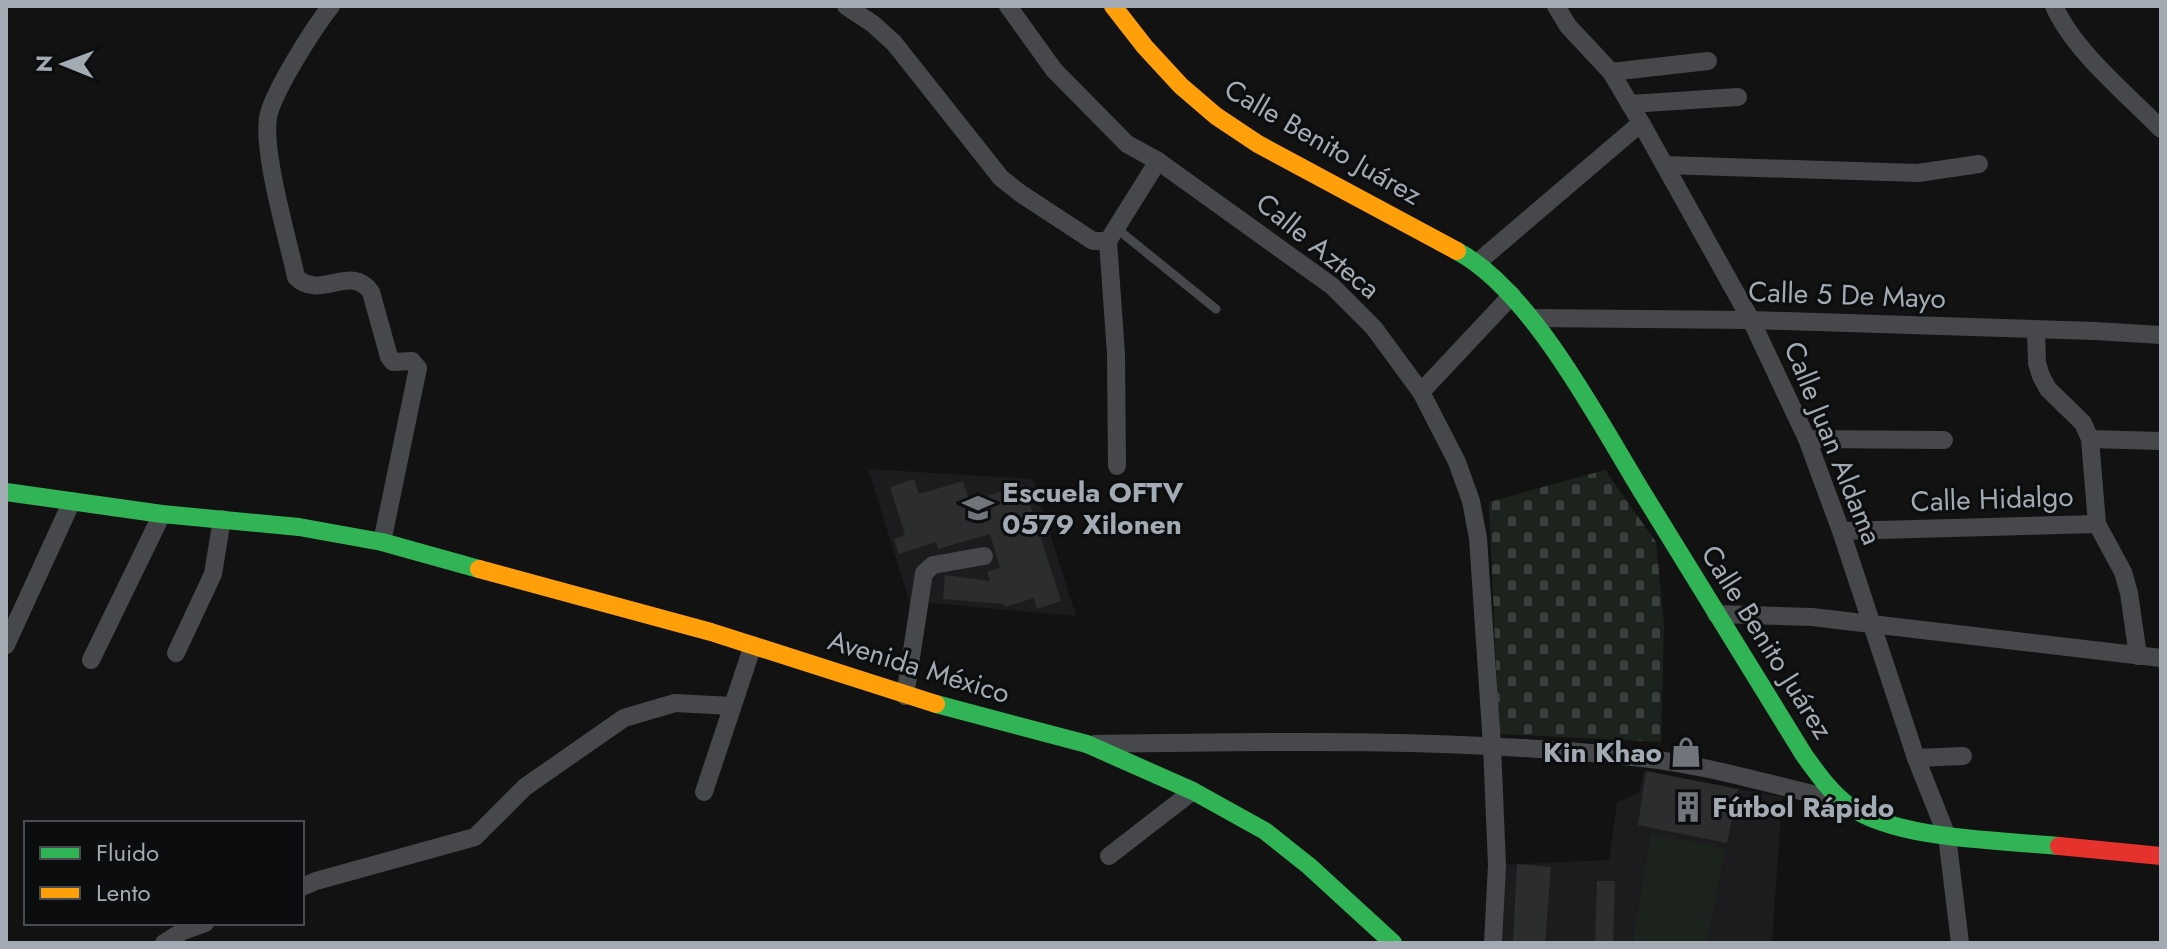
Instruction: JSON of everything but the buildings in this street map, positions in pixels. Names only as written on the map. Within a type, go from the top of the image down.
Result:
[{"type":"street","points":[[331,6],[320,15],[269,113],[268,147],[296,277],[308,286],[316,287],[349,280],[359,280],[366,285],[371,292],[389,357],[393,362],[412,361],[418,368],[382,542]]},
{"type":"street","points":[[846,6],[894,43],[1001,178],[1093,241],[1112,234]]},
{"type":"street","name":"Calle Azteca","points":[[1008,6],[1054,70],[1127,144],[1158,161],[1332,286],[1374,328],[1421,392],[1457,462],[1471,501],[1478,538],[1497,865],[1493,943]]},
{"type":"street","name":"Calle Benito Juárez","points":[[1113,6],[1181,86],[1216,116],[1258,144],[1478,262],[1512,295],[1561,361],[1804,755],[1839,800]]},
{"type":"street","name":"Calle Juan Aldama","points":[[1556,6],[1568,26],[1611,72],[1630,104],[1751,320],[1807,439],[1841,531],[1916,758],[1947,836],[1960,943]]},
{"type":"street","points":[[2054,6],[2065,26],[2089,55],[2161,129]]},
{"type":"street","points":[[1611,72],[1708,61]]},
{"type":"street","points":[[1630,104],[1738,97]]},
{"type":"street","points":[[1478,262],[1641,123]]},
{"type":"street","points":[[1117,466],[1112,234],[1158,161]]},
{"type":"street","points":[[1665,165],[1918,173],[1979,164]]},
{"type":"street","points":[[1421,392],[1512,295]]},
{"type":"street","name":"Calle 5 De Mayo","points":[[1531,318],[1751,320],[2161,335]]},
{"type":"street","points":[[2036,330],[2037,363],[2041,376],[2048,389],[2083,423],[2090,439],[2097,524],[2123,572],[2138,656]]},
{"type":"street","points":[[1807,439],[1944,440]]},
{"type":"street","points":[[2090,439],[2161,441]]},
{"type":"street","name":"Avenida México","points":[[6,492],[162,514],[299,527],[382,542],[753,645],[905,696],[1087,744],[1193,791],[1265,831],[1309,866],[1393,943]]},
{"type":"street","points":[[6,645],[72,501]]},
{"type":"street","points":[[91,660],[162,514]]},
{"type":"street","points":[[176,653],[213,574],[222,519]]},
{"type":"street","name":"Calle Hidalgo","points":[[1841,531],[2097,524]]},
{"type":"street","points":[[905,696],[924,573],[933,565],[984,556]]},
{"type":"street","points":[[1716,614],[1812,617],[2161,658]]},
{"type":"street","points":[[704,792],[753,645]]},
{"type":"street","points":[[304,886],[475,837],[525,787],[624,718],[675,703],[732,706]]},
{"type":"street","points":[[1087,744],[1291,741],[1492,746],[1677,763],[1839,800],[1872,820],[1905,830],[2161,856]]},
{"type":"street","points":[[1916,758],[1963,756]]},
{"type":"street","points":[[1109,856],[1193,791]]},
{"type":"street","points":[[164,943],[200,925]]},
{"type":"lane","points":[[1112,234],[1216,309]]},
{"type":"shaded area","points":[[868,469],[1033,479],[1076,616],[929,603],[915,677],[902,675],[910,603]]},
{"type":"shaded area","points":[[1644,771],[1782,797],[1772,943],[1493,943],[1497,865],[1609,860],[1617,803],[1639,792]]},
{"type":"green space","points":[[1605,470],[1656,542],[1664,624],[1661,742],[1499,734],[1489,502]]},
{"type":"green space","points":[[1651,834],[1725,848],[1707,943],[1633,943]]},
{"type":"traffic: fast","points":[[1457,251],[1485,270],[1512,296],[1562,361],[1804,755],[1836,795],[1849,806],[1894,826],[1979,840],[2059,846]]},
{"type":"traffic: fast","points":[[6,492],[162,514],[299,527],[382,542],[479,569]]},
{"type":"traffic: fast","points":[[936,704],[1087,744],[1193,791],[1265,831],[1309,866],[1393,943]]},
{"type":"traffic: slow","points":[[1113,6],[1181,86],[1216,116],[1258,144],[1457,251]]},
{"type":"traffic: slow","points":[[479,569],[711,632],[936,704]]},
{"type":"traffic: jam","points":[[2059,846],[2161,856]]},
{"type":"place","name":"Escuela OFTV 0579 Xilonen","points":[[978,508]]},
{"type":"place","name":"Kin Khao","points":[[1686,752]]},
{"type":"place","name":"Fútbol Rápido","points":[[1688,807]]}]
